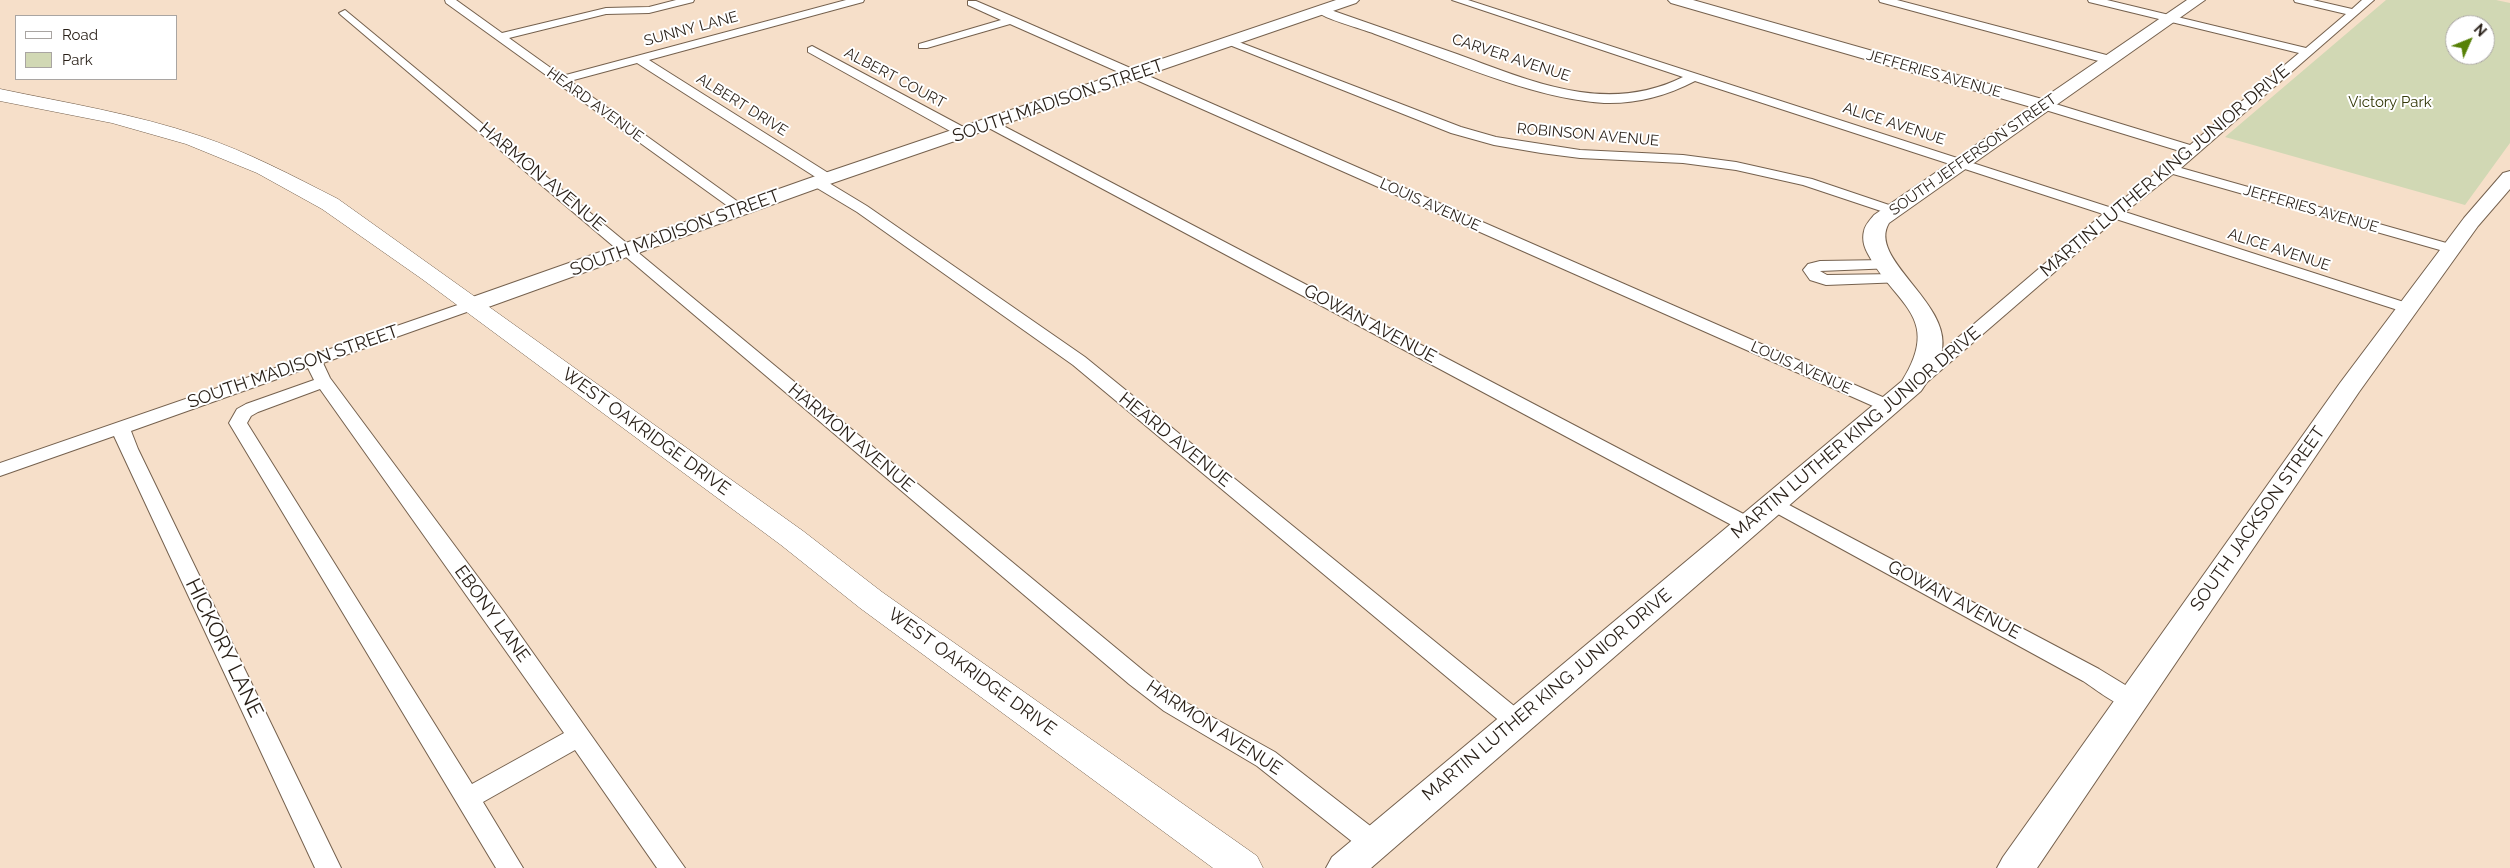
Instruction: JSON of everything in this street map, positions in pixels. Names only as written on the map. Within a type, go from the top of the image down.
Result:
[{"type":"main road","name":"WEST OAKRIDGE DRIVE","points":[[0,95],[88,112],[193,140],[256,165],[330,204],[472,305],[792,538],[879,605],[1243,868]]},
{"type":"street","points":[[500,37],[606,11],[648,10],[689,0]]},
{"type":"street","name":"SUNNY LANE","points":[[560,80],[859,0]]},
{"type":"street","name":"SOUTH MADISON STREET","points":[[0,470],[741,209],[1351,0]]},
{"type":"street","name":"ALICE AVENUE","points":[[1457,0],[2407,308]]},
{"type":"street","name":"JEFFERIES AVENUE","points":[[1676,0],[2044,105],[2191,150]]},
{"type":"street","points":[[1884,0],[2110,60]]},
{"type":"street","points":[[2093,0],[2308,52]]},
{"type":"street","name":"SOUTH JEFFERSON STREET","points":[[1912,386],[1930,354],[1931,332],[1925,318],[1878,252],[1874,233],[1881,219],[2198,0]]},
{"type":"street","points":[[2299,0],[2354,13]]},
{"type":"street","name":"MARTIN LUTHER KING JUNIOR DRIVE","points":[[1345,868],[2114,213],[2171,169],[2369,0]]},
{"type":"street","name":"HEARD AVENUE","points":[[450,1],[741,209]]},
{"type":"street","name":"LOUIS AVENUE","points":[[972,2],[1888,406]]},
{"type":"street","name":"CARVER AVENUE","points":[[1321,10],[1531,85],[1577,96],[1606,98],[1642,96],[1670,88],[1694,77]]},
{"type":"street","name":"HARMON AVENUE","points":[[345,13],[618,240],[627,250],[1137,678],[1172,705],[1266,759],[1373,843]]},
{"type":"street","points":[[923,46],[1012,20]]},
{"type":"street","name":"ROBINSON AVENUE","points":[[1231,42],[1420,117],[1480,137],[1518,146],[1580,154],[1683,159],[1736,166],[1807,182],[1893,211]]},
{"type":"street","name":"ALBERT COURT","points":[[812,50],[964,133]]},
{"type":"street","name":"ALBERT DRIVE","points":[[639,59],[822,181]]},
{"type":"street","name":"GOWAN AVENUE","points":[[992,124],[1748,525]]},
{"type":"street","name":"JEFFERIES AVENUE","points":[[2171,169],[2452,249]]},
{"type":"street","name":"SOUTH JACKSON STREET","points":[[2016,868],[2349,388],[2471,222],[2510,178]]},
{"type":"street","name":"HEARD AVENUE","points":[[822,181],[1079,362],[1516,721]]},
{"type":"street","name":"EBONY LANE","points":[[313,360],[324,382],[672,868]]},
{"type":"street","points":[[324,382],[252,408],[243,413],[238,422],[510,868]]},
{"type":"street","name":"HICKORY LANE","points":[[121,428],[128,449],[328,868]]},
{"type":"street","name":"GOWAN AVENUE","points":[[1774,503],[2091,675],[2132,700]]},
{"type":"street","points":[[468,798],[579,736]]},
{"type":"green space","name":"Victory Park","points":[[2386,0],[2496,0],[2510,3],[2510,143],[2465,205],[2225,137]]}]
